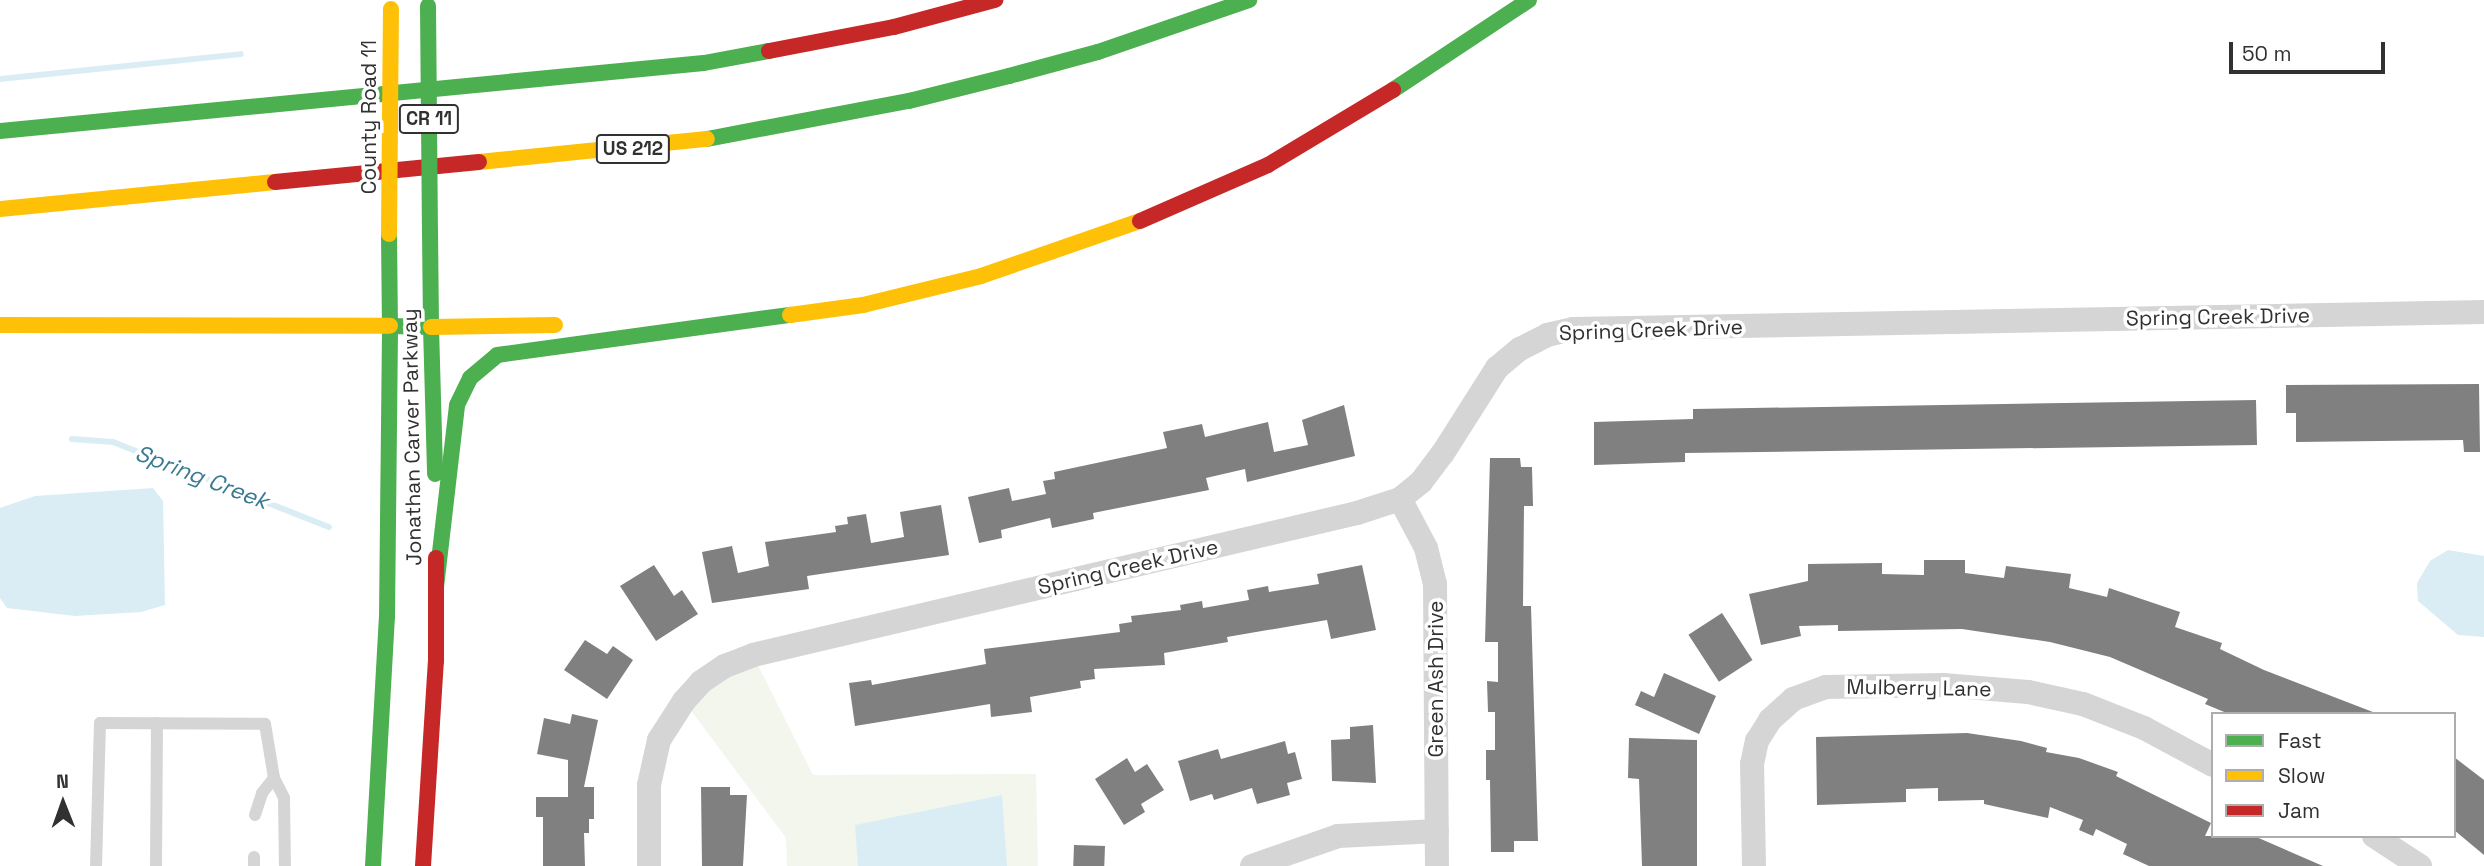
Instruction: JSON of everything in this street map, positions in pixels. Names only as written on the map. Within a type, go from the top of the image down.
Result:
[{"type":"main road","points":[[0,131],[691,64],[894,27],[995,0]]},
{"type":"main road","name":"US 212","points":[[0,209],[708,139],[843,115],[1009,76],[1098,52],[1249,0]]},
{"type":"main road","points":[[436,587],[457,405],[470,378],[497,355],[863,305],[981,276],[1199,197],[1337,127],[1529,0]]},
{"type":"main road","name":"Jonathan Carver Parkway","points":[[423,866],[436,661],[428,3]]},
{"type":"main road","name":"County Road 11","points":[[389,234],[391,5]]},
{"type":"main road","name":"Jonathan Carver Parkway","points":[[373,866],[387,617],[389,234]]},
{"type":"main road","points":[[0,325],[430,327],[581,325],[766,317]]},
{"type":"street","name":"Spring Creek Drive","points":[[649,866],[649,785],[659,740],[684,701],[725,666],[753,654],[1357,513],[1400,499],[1436,462],[1497,368],[1520,349],[1547,335],[1573,329],[2484,312]]},
{"type":"street","name":"Green Ash Drive","points":[[1400,499],[1426,548],[1435,584],[1437,866]]},
{"type":"street","name":"Mulberry Lane","points":[[1754,866],[1752,764],[1757,741],[1770,720],[1793,699],[1826,687],[1943,685],[2028,692],[2083,704],[2144,727],[2211,764]]},
{"type":"street","points":[[1252,866],[1338,836],[1437,831]]},
{"type":"street","points":[[2377,838],[2420,866]]},
{"type":"lane","points":[[96,866],[100,723],[265,724],[274,778],[284,798],[285,866]]},
{"type":"lane","points":[[156,866],[157,723]]},
{"type":"lane","points":[[255,815],[262,793],[274,778]]},
{"type":"shaded area","points":[[153,488],[163,501],[165,605],[141,612],[75,616],[7,608],[0,598],[0,508],[35,496]]},
{"type":"shaded area","points":[[2448,550],[2484,556],[2484,637],[2458,635],[2418,601],[2417,583],[2430,561]]},
{"type":"shaded area","points":[[753,655],[813,775],[1036,774],[1038,866],[787,866],[786,838],[684,701]]},
{"type":"shaded area","points":[[1002,795],[1007,866],[858,866],[855,825]]},
{"type":"building","points":[[2479,384],[2480,452],[2464,452],[2463,440],[2296,442],[2296,413],[2286,413],[2286,385]]},
{"type":"building","points":[[2256,400],[2257,445],[1685,453],[1685,462],[1594,465],[1594,422],[1693,419],[1693,409]]},
{"type":"building","points":[[1344,405],[1355,456],[1247,482],[1245,469],[1206,478],[1209,490],[1093,513],[1094,519],[1052,528],[1050,518],[1001,530],[1002,538],[979,543],[968,497],[1009,488],[1012,501],[1046,494],[1043,481],[1055,479],[1054,472],[1167,448],[1163,432],[1202,424],[1205,437],[1268,422],[1274,452],[1308,445],[1302,420]]},
{"type":"building","points":[[1490,458],[1520,458],[1521,467],[1532,467],[1533,506],[1524,506],[1523,606],[1531,606],[1538,841],[1514,841],[1514,852],[1491,852],[1490,780],[1486,780],[1486,750],[1495,750],[1495,712],[1488,712],[1487,681],[1498,682],[1498,642],[1485,642]]},
{"type":"building","points":[[941,505],[949,555],[807,576],[809,589],[712,603],[702,552],[732,546],[738,573],[769,566],[765,542],[836,532],[835,526],[848,524],[847,517],[866,514],[871,543],[904,537],[900,512]]},
{"type":"building","points":[[1924,560],[1965,560],[1965,573],[2004,578],[2006,566],[2071,574],[2069,588],[2107,597],[2109,588],[2180,612],[2175,627],[2222,643],[2220,649],[2264,670],[2373,712],[2224,712],[2205,704],[2208,699],[2110,657],[2050,642],[1962,629],[1838,631],[1838,625],[1799,626],[1801,636],[1761,645],[1749,594],[1808,581],[1808,564],[1882,563],[1882,574],[1924,575]]},
{"type":"building","points":[[654,565],[674,596],[682,590],[698,614],[656,641],[620,586]]},
{"type":"building","points":[[1362,565],[1376,630],[1331,639],[1327,620],[1227,637],[1228,642],[1164,653],[1165,665],[1094,669],[1095,679],[1080,681],[1081,688],[1030,697],[1032,712],[991,717],[990,704],[855,726],[849,683],[871,680],[872,685],[986,664],[984,649],[1120,632],[1119,624],[1132,622],[1131,616],[1181,610],[1180,605],[1202,601],[1203,608],[1249,600],[1247,590],[1268,586],[1269,592],[1319,584],[1317,574]]},
{"type":"building","points":[[1722,613],[1752,660],[1719,682],[1688,635]]},
{"type":"building","points":[[585,640],[607,654],[613,646],[633,660],[607,699],[564,670]]},
{"type":"building","points":[[1664,673],[1716,696],[1699,734],[1635,705],[1641,691],[1654,697]]},
{"type":"building","points":[[572,714],[598,720],[584,787],[594,787],[594,819],[589,819],[589,833],[584,833],[585,866],[543,866],[543,817],[536,817],[536,797],[568,797],[568,760],[537,754],[544,718],[570,724]]},
{"type":"building","points":[[1373,725],[1376,783],[1332,781],[1331,740],[1350,739],[1350,727]]},
{"type":"building","points":[[1967,733],[2021,741],[2047,748],[2046,752],[2079,758],[2118,772],[2116,776],[2211,823],[2205,836],[2259,838],[2323,866],[2149,866],[2123,854],[2127,844],[2096,829],[2093,836],[2079,830],[2083,820],[2050,807],[2048,818],[1984,804],[1984,800],[1938,801],[1938,788],[1906,789],[1906,802],[1817,805],[1816,737]]},
{"type":"building","points":[[1629,738],[1697,740],[1697,866],[1642,866],[1639,779],[1628,778]]},
{"type":"building","points":[[1285,741],[1288,754],[1295,752],[1302,779],[1287,783],[1290,795],[1257,804],[1252,788],[1214,800],[1212,794],[1190,801],[1178,761],[1218,749],[1221,759]]},
{"type":"building","points":[[1127,758],[1135,772],[1147,764],[1164,790],[1141,804],[1145,812],[1124,825],[1095,779]]},
{"type":"building","points":[[2456,759],[2484,780],[2484,855],[2456,832]]},
{"type":"building","points":[[701,787],[730,787],[730,795],[747,795],[743,866],[702,866]]},
{"type":"building","points":[[1074,845],[1105,846],[1104,866],[1073,866]]},
{"type":"waterway","points":[[0,79],[241,54]]},
{"type":"waterway","name":"Spring Creek","points":[[72,439],[113,442],[329,527]]},
{"type":"traffic: fast","points":[[707,139],[909,101],[1009,76],[1098,52],[1249,0]]},
{"type":"traffic: fast","points":[[1393,90],[1529,0]]},
{"type":"traffic: fast","points":[[428,6],[430,232]]},
{"type":"traffic: fast","points":[[0,131],[704,63],[769,51]]},
{"type":"traffic: fast","points":[[389,234],[390,326],[431,327],[430,232]]},
{"type":"traffic: fast","points":[[436,587],[457,405],[470,378],[497,355],[790,315]]},
{"type":"traffic: fast","points":[[373,866],[387,617],[390,326]]},
{"type":"traffic: fast","points":[[431,327],[435,474]]},
{"type":"traffic: slow","points":[[389,234],[391,9]]},
{"type":"traffic: slow","points":[[479,162],[707,139]]},
{"type":"traffic: slow","points":[[0,209],[275,182]]},
{"type":"traffic: slow","points":[[790,315],[863,305],[981,276],[1140,221]]},
{"type":"traffic: slow","points":[[0,325],[390,326]]},
{"type":"traffic: slow","points":[[431,327],[555,325]]},
{"type":"traffic: jam","points":[[769,51],[894,27],[995,0]]},
{"type":"traffic: jam","points":[[1140,221],[1268,165],[1393,90]]},
{"type":"traffic: jam","points":[[275,182],[479,162]]},
{"type":"traffic: jam","points":[[423,866],[436,661],[436,558]]}]
